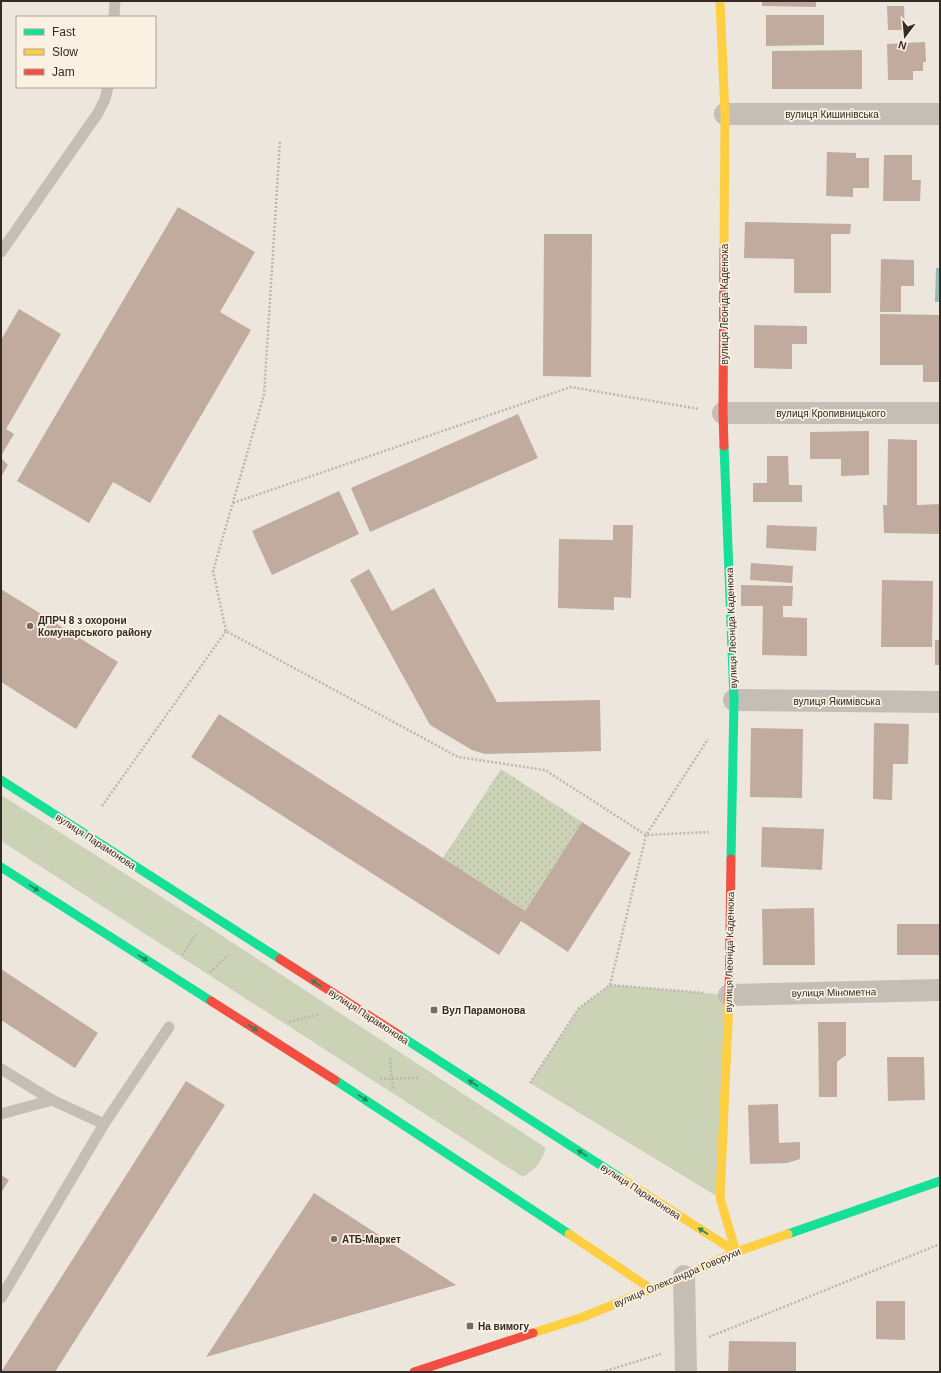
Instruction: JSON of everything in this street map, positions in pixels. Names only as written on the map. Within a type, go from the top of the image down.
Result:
[{"type":"street","name":"вулиця Леоніда Каденюка","points":[[720,1],[725,114],[723,414],[734,700],[729,995],[720,1198],[736,1252]]},
{"type":"street","name":"вулиця Кишинівська","points":[[725,114],[940,114]]},
{"type":"street","name":"вулиця Кропивницького","points":[[723,414],[940,413]]},
{"type":"street","name":"вулиця Якимівська","points":[[734,700],[940,702]]},
{"type":"street","name":"вулиця Парамонова","points":[[1,780],[736,1252]]},
{"type":"street","points":[[1,868],[370,1103],[652,1288]]},
{"type":"street","name":"вулиця Мінометна","points":[[729,995],[940,990]]},
{"type":"street","name":"вулиця Олександра Говорухи","points":[[420,1371],[583,1317],[684,1276],[736,1252],[940,1181]]},
{"type":"street","points":[[684,1276],[686,1372]]},
{"type":"lane","points":[[114,16],[115,1]]},
{"type":"lane","points":[[1,252],[98,113],[105,99],[108,88]]},
{"type":"lane","points":[[1,1298],[104,1124],[170,1027]]},
{"type":"lane","points":[[1,1069],[52,1100],[104,1124]]},
{"type":"lane","points":[[1,1114],[52,1100]]},
{"type":"path","points":[[102,806],[226,631],[213,571],[264,395],[280,140]]},
{"type":"path","points":[[232,503],[571,387],[723,414]]},
{"type":"path","points":[[226,631],[458,757],[545,770],[646,835],[731,830]]},
{"type":"path","points":[[530,1083],[579,1008],[610,985],[646,835],[709,739]]},
{"type":"path","points":[[181,957],[199,931]]},
{"type":"path","points":[[207,974],[233,951]]},
{"type":"path","points":[[610,985],[729,995]]},
{"type":"path","points":[[284,1023],[321,1014]]},
{"type":"path","points":[[390,1052],[394,1094]]},
{"type":"path","points":[[378,1079],[424,1078]]},
{"type":"path","points":[[602,1372],[686,1346],[940,1244]]},
{"type":"green space","points":[[501,769],[582,822],[525,911],[443,858]]},
{"type":"green space","points":[[1,795],[204,924],[546,1148],[538,1165],[523,1177],[1,841]]},
{"type":"green space","points":[[610,985],[729,995],[720,1198],[530,1083],[579,1008]]},
{"type":"water","points":[[936,268],[940,268],[940,302],[935,302]]},
{"type":"building","points":[[762,1],[816,1],[816,7],[762,6]]},
{"type":"building","points":[[887,6],[904,6],[905,30],[888,30]]},
{"type":"building","points":[[766,15],[824,15],[824,45],[766,46]]},
{"type":"building","points":[[925,42],[926,62],[923,62],[923,71],[913,71],[913,80],[888,80],[887,44]]},
{"type":"building","points":[[862,50],[862,89],[772,89],[772,51]]},
{"type":"building","points":[[827,152],[856,153],[856,158],[869,158],[869,188],[853,188],[853,197],[826,196]]},
{"type":"building","points":[[884,155],[912,155],[912,180],[921,180],[920,201],[883,201]]},
{"type":"building","points":[[178,207],[255,252],[220,312],[251,330],[150,503],[113,482],[89,523],[17,481]]},
{"type":"building","points":[[745,222],[851,224],[850,234],[831,234],[831,293],[794,293],[794,259],[744,258]]},
{"type":"building","points":[[544,234],[592,234],[591,377],[543,376]]},
{"type":"building","points":[[881,259],[914,260],[914,286],[901,286],[901,312],[880,312]]},
{"type":"building","points":[[19,309],[61,334],[6,429],[14,434],[1,456],[1,340]]},
{"type":"building","points":[[880,314],[940,315],[940,382],[923,382],[923,365],[880,365]]},
{"type":"building","points":[[754,325],[807,326],[807,344],[792,344],[792,369],[754,368]]},
{"type":"building","points":[[518,414],[538,458],[370,532],[351,488]]},
{"type":"building","points":[[869,431],[869,475],[841,476],[841,459],[810,459],[810,432]]},
{"type":"building","points":[[888,439],[917,440],[917,505],[940,504],[940,534],[884,533],[883,505],[887,505]]},
{"type":"building","points":[[767,456],[788,456],[789,485],[802,485],[802,502],[753,502],[753,483],[767,483]]},
{"type":"building","points":[[1,458],[8,465],[1,477]]},
{"type":"building","points":[[339,491],[359,534],[272,575],[252,531]]},
{"type":"building","points":[[613,525],[633,525],[631,598],[614,597],[614,610],[558,608],[559,539],[613,540]]},
{"type":"building","points":[[767,525],[817,527],[816,551],[766,548]]},
{"type":"building","points":[[751,563],[793,566],[792,583],[750,580]]},
{"type":"building","points":[[369,569],[392,611],[434,588],[497,702],[600,700],[601,751],[485,754],[472,750],[430,725],[350,580]]},
{"type":"building","points":[[882,580],[933,581],[932,647],[881,647]]},
{"type":"building","points":[[741,585],[793,586],[792,606],[783,606],[783,617],[807,618],[807,656],[762,655],[763,606],[741,606]]},
{"type":"building","name":"ДПРЧ 8 з охорони Комунарського району","points":[[1,589],[118,662],[76,729],[1,682]]},
{"type":"building","points":[[935,640],[940,640],[940,665],[935,665]]},
{"type":"building","points":[[219,714],[525,911],[582,822],[631,853],[568,952],[521,921],[499,955],[191,757]]},
{"type":"building","points":[[874,723],[909,724],[908,764],[893,764],[892,800],[873,799]]},
{"type":"building","points":[[751,728],[803,729],[802,798],[750,797]]},
{"type":"building","points":[[762,827],[824,829],[822,870],[761,867]]},
{"type":"building","points":[[814,908],[815,965],[763,965],[762,909]]},
{"type":"building","points":[[897,924],[940,924],[940,955],[897,955]]},
{"type":"building","points":[[1,969],[98,1033],[75,1068],[1,1020]]},
{"type":"building","points":[[818,1022],[846,1022],[846,1055],[837,1062],[837,1097],[819,1097]]},
{"type":"building","points":[[887,1057],[924,1057],[925,1100],[888,1101]]},
{"type":"building","points":[[186,1081],[225,1105],[55,1372],[1,1372]]},
{"type":"building","points":[[778,1104],[779,1143],[800,1142],[800,1159],[787,1163],[750,1164],[748,1105]]},
{"type":"building","points":[[1,1175],[9,1180],[1,1193]]},
{"type":"building","name":"АТБ-Маркет","points":[[314,1193],[456,1285],[206,1357]]},
{"type":"building","points":[[876,1301],[905,1301],[905,1340],[876,1339]]},
{"type":"building","points":[[729,1341],[796,1342],[796,1372],[728,1372]]},
{"type":"traffic: fast","points":[[724,446],[734,700],[731,859]]},
{"type":"traffic: fast","points":[[1,780],[280,959]]},
{"type":"traffic: fast","points":[[1,867],[211,1001]]},
{"type":"traffic: fast","points":[[399,1035],[622,1179]]},
{"type":"traffic: fast","points":[[335,1080],[569,1234]]},
{"type":"traffic: fast","points":[[788,1234],[940,1181]]},
{"type":"traffic: slow","points":[[720,1],[725,114],[724,250]]},
{"type":"traffic: slow","points":[[729,1001],[720,1198],[736,1252]]},
{"type":"traffic: slow","points":[[622,1179],[736,1252]]},
{"type":"traffic: slow","points":[[569,1234],[651,1289]]},
{"type":"traffic: slow","points":[[533,1333],[583,1317],[684,1276],[736,1252],[788,1234]]},
{"type":"traffic: jam","points":[[724,250],[724,446]]},
{"type":"traffic: jam","points":[[729,1001],[731,859]]},
{"type":"traffic: jam","points":[[280,959],[399,1035]]},
{"type":"traffic: jam","points":[[211,1001],[335,1080]]},
{"type":"traffic: jam","points":[[414,1372],[533,1333]]},
{"type":"place","name":"ДПРЧ 8 з охорони Комунарського району","points":[[30,626]]},
{"type":"place","name":"Вул Парамонова","points":[[434,1010]]},
{"type":"place","name":"АТБ-Маркет","points":[[334,1239]]},
{"type":"place","name":"На вимогу","points":[[470,1326]]}]
